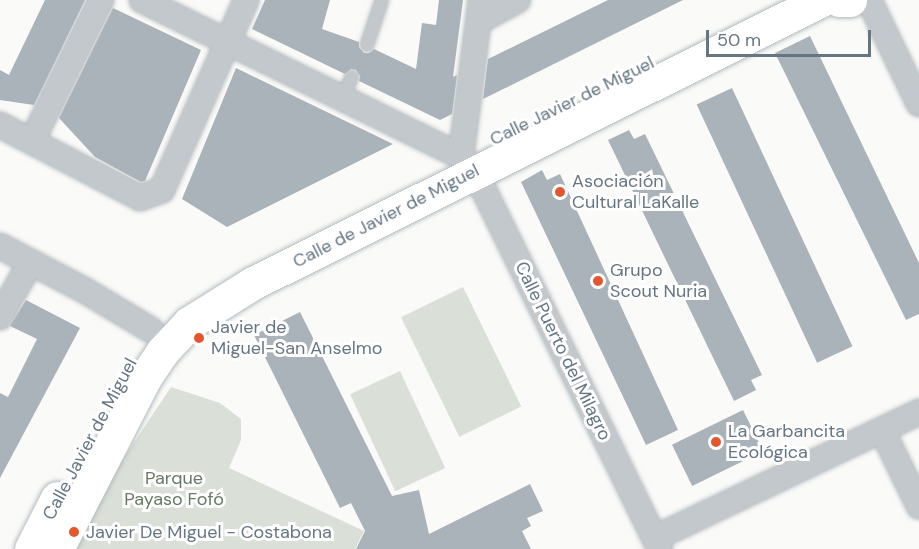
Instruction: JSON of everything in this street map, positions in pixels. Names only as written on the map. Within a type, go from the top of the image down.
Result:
[{"type":"street","points":[[32,141],[101,0]]},
{"type":"street","points":[[142,0],[228,41],[348,87],[468,164],[480,10],[518,0]]},
{"type":"street","points":[[0,124],[140,198],[162,190],[246,0]]},
{"type":"street","name":"Calle Javier de Miguel","points":[[31,549],[120,378],[151,330],[217,277],[468,164],[777,0]]},
{"type":"street","name":"Calle de Javier de Miguel","points":[[57,549],[146,376],[162,352],[189,323],[253,283],[468,164],[822,0]]},
{"type":"street","points":[[838,0],[850,0]]},
{"type":"street","points":[[869,0],[919,104]]},
{"type":"street","name":"Calle Puerto del Milagro","points":[[468,164],[657,543]]},
{"type":"street","points":[[0,246],[151,330]]},
{"type":"street","points":[[6,306],[31,262]]},
{"type":"street","points":[[657,543],[919,412]]},
{"type":"street","points":[[882,430],[919,506]]},
{"type":"lane","points":[[367,45],[382,0]]},
{"type":"green space","points":[[463,287],[521,407],[459,437],[401,317]]},
{"type":"green space","points":[[400,371],[445,468],[395,491],[350,394]]},
{"type":"green space","name":"Parque Payaso Fofó","points":[[171,387],[220,403],[241,419],[241,440],[229,468],[364,531],[355,549],[63,549]]},
{"type":"building","points":[[45,0],[85,0],[34,105],[0,100],[0,70],[9,75]]},
{"type":"building","points":[[265,0],[330,0],[322,29],[359,42],[359,47],[364,53],[369,53],[374,49],[416,69],[422,23],[436,25],[439,0],[463,0],[453,77],[457,75],[452,114],[440,120],[359,81],[360,76],[356,70],[351,69],[345,74],[252,29]]},
{"type":"building","points":[[608,0],[683,0],[483,99],[488,59]]},
{"type":"building","points":[[113,8],[201,50],[145,181],[141,182],[95,157],[59,118]]},
{"type":"building","points":[[810,36],[919,263],[919,314],[906,320],[775,53]]},
{"type":"building","points":[[236,68],[393,144],[227,227],[182,199]]},
{"type":"building","points":[[732,88],[852,346],[817,363],[697,104]]},
{"type":"building","points":[[629,130],[634,139],[645,134],[762,375],[751,380],[756,390],[734,401],[608,140]]},
{"type":"building","points":[[542,170],[547,180],[560,174],[678,430],[646,445],[521,182]]},
{"type":"building","points":[[26,300],[80,328],[0,478],[0,393],[8,397],[37,339],[10,326]]},
{"type":"building","points":[[300,312],[392,496],[419,490],[429,534],[530,484],[543,511],[527,518],[531,526],[522,531],[531,549],[356,549],[365,531],[351,503],[340,508],[254,335]]},
{"type":"building","points":[[743,410],[763,451],[692,486],[672,445]]},
{"type":"place","name":"Asociación Cultural LaKalle","points":[[560,192]]},
{"type":"place","name":"Grupo Scout Nuria","points":[[598,281]]},
{"type":"place","name":"Javier de Miguel-San Anselmo","points":[[199,338]]},
{"type":"place","name":"La Garbancita Ecológica","points":[[716,442]]},
{"type":"place","name":"Javier De Miguel - Costabona","points":[[74,532]]}]
